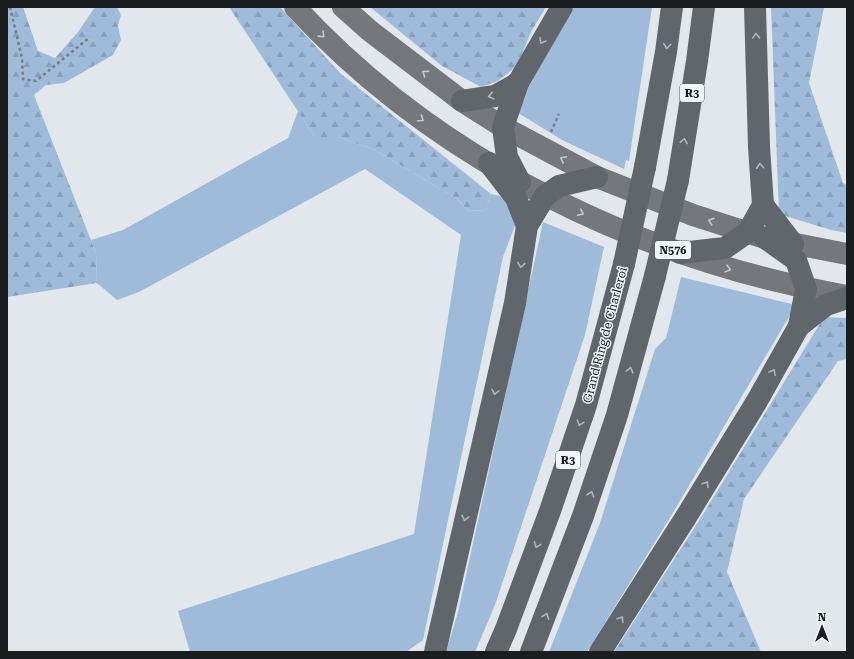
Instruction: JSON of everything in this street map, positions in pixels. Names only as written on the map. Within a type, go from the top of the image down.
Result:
[{"type":"highway","points":[[520,182],[507,157],[503,127],[518,83],[562,7]]},
{"type":"highway","name":"Grand Ring de Charleroi","points":[[496,652],[548,518],[584,413],[624,264],[645,167],[666,52],[672,7]]},
{"type":"highway","name":"R3","points":[[531,652],[583,516],[617,415],[656,276],[678,180],[698,61],[704,7]]},
{"type":"highway","points":[[755,7],[759,147],[763,205],[757,235]]},
{"type":"highway","points":[[462,100],[495,96],[518,83]]},
{"type":"highway","points":[[489,163],[516,198],[527,226]]},
{"type":"highway","points":[[434,652],[515,303],[527,226],[545,196],[560,186],[597,177]]},
{"type":"highway","points":[[763,205],[793,244]]},
{"type":"highway","points":[[680,253],[725,248],[757,235]]},
{"type":"highway","points":[[600,652],[686,517],[757,401],[799,326],[806,289],[796,260],[757,235]]},
{"type":"highway","points":[[799,326],[826,305],[847,297]]},
{"type":"main road","name":"N576","points":[[294,7],[354,66],[402,106],[447,137],[545,196],[604,224],[718,266],[806,289],[847,297]]},
{"type":"main road","points":[[343,7],[376,36],[462,100],[503,127],[597,177],[693,215],[757,235],[793,244],[847,254]]},
{"type":"path","points":[[10,7],[22,58],[23,79],[36,81],[90,37]]},
{"type":"green space","points":[[7,7],[23,7],[38,51],[55,58],[78,32],[95,7],[117,7],[121,15],[118,26],[121,40],[113,55],[64,83],[46,85],[34,95],[96,253],[97,283],[7,297]]},
{"type":"green space","points":[[229,7],[280,7],[340,73],[491,194],[485,210],[469,211],[457,199],[375,150],[338,137],[315,137]]},
{"type":"green space","points":[[370,7],[546,7],[531,32],[517,66],[498,81],[481,87],[442,66]]},
{"type":"green space","points":[[574,7],[652,7],[629,161],[626,160],[624,169],[562,140],[515,111]]},
{"type":"green space","points":[[771,7],[824,7],[809,83],[843,183],[847,185],[847,233],[831,230],[779,214]]},
{"type":"green space","points":[[298,111],[315,137],[338,137],[375,150],[457,199],[469,211],[485,210],[491,194],[504,197],[516,223],[503,257],[423,640],[406,652],[190,652],[178,611],[414,534],[461,235],[365,169],[139,292],[117,300],[97,283],[96,253],[91,240],[123,230],[288,138]]},
{"type":"green space","points":[[543,222],[604,247],[585,335],[495,605],[475,652],[446,652],[458,612]]},
{"type":"green space","points":[[681,277],[796,305],[671,516],[587,652],[549,652],[600,523],[655,349],[666,338]]},
{"type":"green space","points":[[824,317],[847,318],[847,359],[838,361],[744,499],[727,572],[761,652],[614,652],[700,519]]}]
